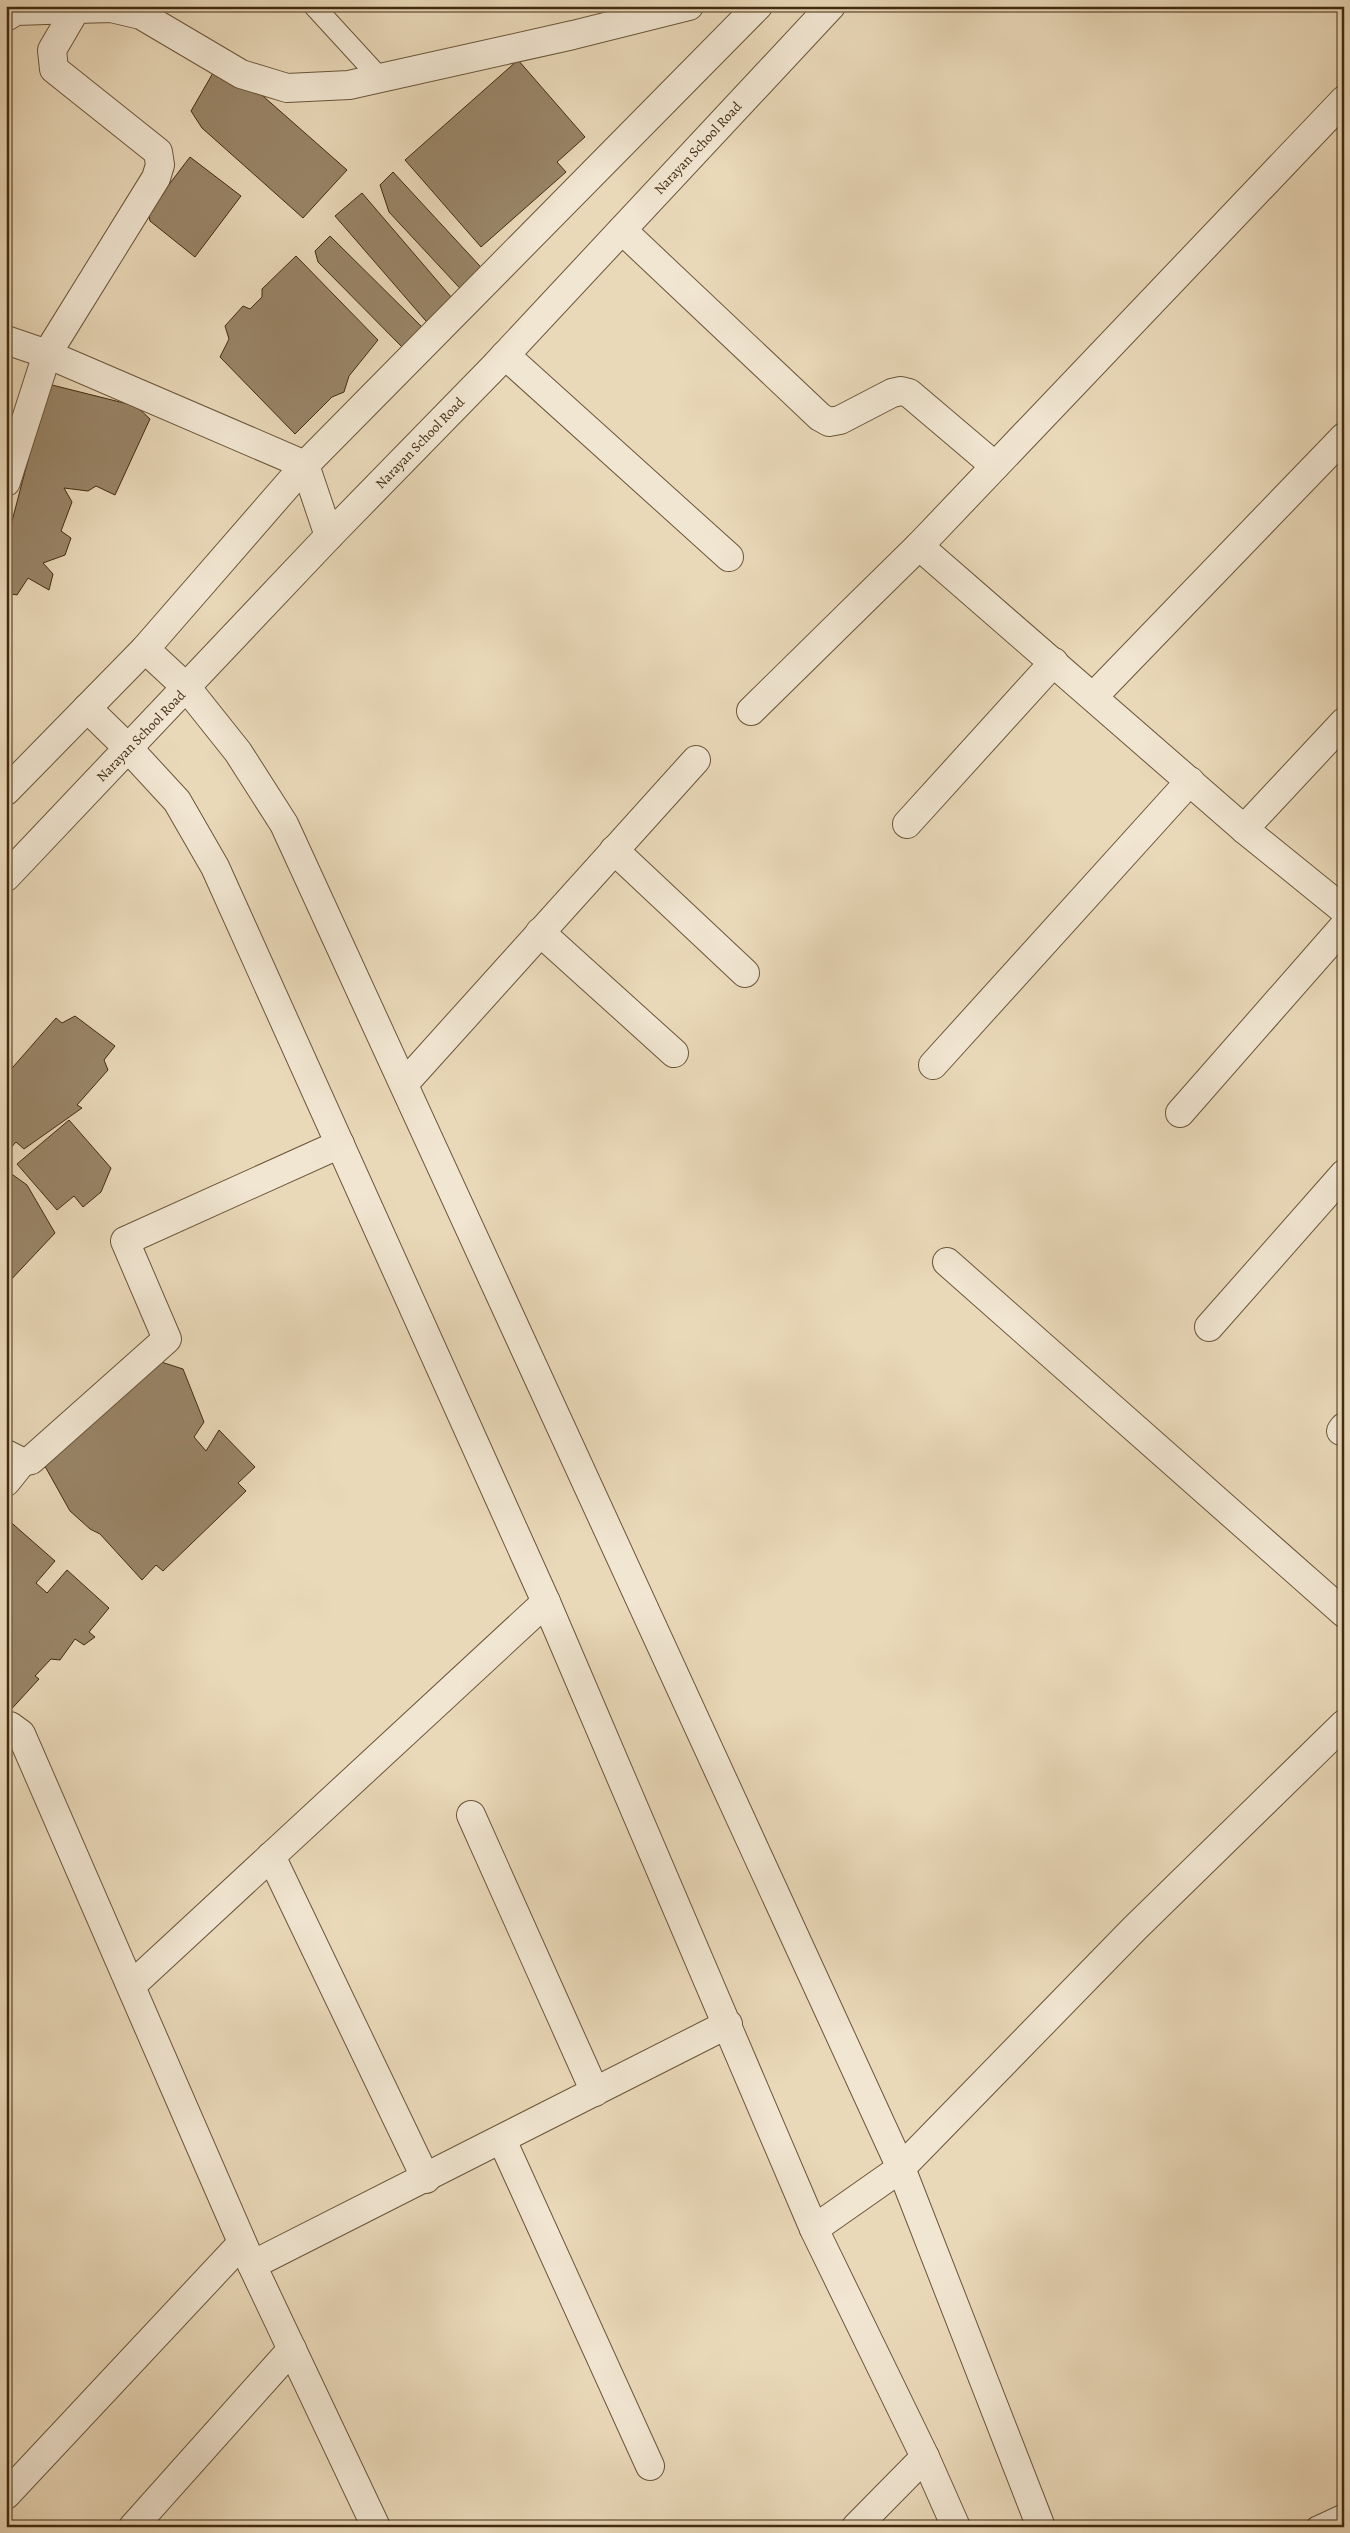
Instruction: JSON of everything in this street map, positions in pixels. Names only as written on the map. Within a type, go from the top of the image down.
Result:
[{"type":"street","points":[[6,17],[16,11],[111,8],[141,15],[241,74],[287,88],[349,85],[573,36],[689,6]]},
{"type":"street","points":[[6,791],[145,649],[306,465],[758,6]]},
{"type":"street","name":"Narayan School Road","points":[[6,877],[329,536],[505,355],[831,6]]},
{"type":"street","points":[[6,482],[47,354],[156,178],[160,165],[158,152],[54,68],[52,50],[76,9]]},
{"type":"street","points":[[751,711],[919,546],[1344,100]]},
{"type":"street","points":[[622,230],[820,417],[829,422],[840,420],[892,394],[901,391],[909,393],[995,466]]},
{"type":"street","points":[[6,340],[47,354],[306,465],[329,536]]},
{"type":"street","points":[[505,355],[729,557]]},
{"type":"street","points":[[1094,696],[1344,436]]},
{"type":"street","points":[[919,546],[1094,696],[1244,829],[1339,897]]},
{"type":"street","points":[[145,649],[187,688],[238,752],[284,824],[901,2168],[1041,2527]]},
{"type":"street","points":[[907,824],[1054,662]]},
{"type":"street","points":[[87,708],[129,749],[177,801],[215,868],[546,1602],[814,2229],[925,2457],[956,2527]]},
{"type":"street","points":[[1244,829],[1344,722]]},
{"type":"street","points":[[404,1084],[696,760]]},
{"type":"street","points":[[933,1065],[1190,781]]},
{"type":"street","points":[[614,850],[745,973]]},
{"type":"street","points":[[1180,1113],[1344,926]]},
{"type":"street","points":[[540,932],[674,1053]]},
{"type":"street","points":[[12,1466],[32,1460],[167,1340],[125,1241],[340,1144]]},
{"type":"street","points":[[1209,1327],[1344,1174]]},
{"type":"street","points":[[948,1262],[1344,1614]]},
{"type":"street","points":[[132,1985],[546,1602]]},
{"type":"street","points":[[814,2229],[901,2168],[1134,1929],[1344,1724]]},
{"type":"street","points":[[6,1727],[10,1726],[21,1734],[132,1985],[247,2254],[376,2527]]},
{"type":"street","points":[[471,1815],[595,2092]]},
{"type":"street","points":[[271,1856],[426,2179]]},
{"type":"street","points":[[6,2495],[247,2254],[426,2179],[728,2024]]},
{"type":"street","points":[[502,2140],[650,2466]]},
{"type":"street","points":[[133,2527],[292,2349]]},
{"type":"street","points":[[856,2527],[925,2457]]},
{"type":"lane","points":[[314,6],[380,78]]},
{"type":"lane","points":[[1316,2527],[1344,2514]]},
{"type":"building","points":[[518,60],[585,137],[557,162],[566,172],[481,247],[405,160]]},
{"type":"building","points":[[217,66],[255,89],[347,170],[303,218],[202,128],[191,111]]},
{"type":"building","points":[[190,157],[241,196],[195,257],[150,221],[148,212]]},
{"type":"building","points":[[393,172],[490,277],[468,297],[389,212],[380,185]]},
{"type":"building","points":[[362,193],[458,305],[432,328],[335,216]]},
{"type":"building","points":[[330,236],[423,328],[403,348],[318,262],[315,251]]},
{"type":"building","points":[[296,256],[378,340],[349,376],[344,392],[332,397],[295,434],[220,357],[229,339],[225,326],[243,306],[250,309],[262,297],[262,289]]},
{"type":"building","points":[[48,384],[136,406],[150,419],[115,495],[96,486],[88,491],[64,488],[72,502],[61,531],[71,538],[65,555],[43,563],[53,574],[49,590],[28,578],[17,595],[6,593],[6,544]]},
{"type":"building","points":[[75,1016],[115,1046],[104,1060],[108,1070],[77,1105],[82,1108],[24,1149],[16,1142],[6,1153],[6,1075],[56,1018],[62,1023]]},
{"type":"building","points":[[69,1120],[111,1168],[101,1192],[83,1207],[74,1196],[57,1210],[17,1164]]},
{"type":"building","points":[[6,1170],[27,1185],[55,1233],[6,1285]]},
{"type":"building","points":[[158,1361],[183,1369],[204,1422],[194,1437],[206,1451],[219,1430],[255,1467],[238,1483],[246,1491],[163,1571],[156,1565],[142,1580],[100,1534],[90,1529],[70,1511],[42,1461]]},
{"type":"building","points":[[6,1518],[55,1561],[36,1583],[47,1593],[67,1570],[109,1608],[89,1632],[95,1637],[84,1645],[75,1639],[60,1660],[51,1659],[35,1676],[39,1679],[6,1715]]}]
